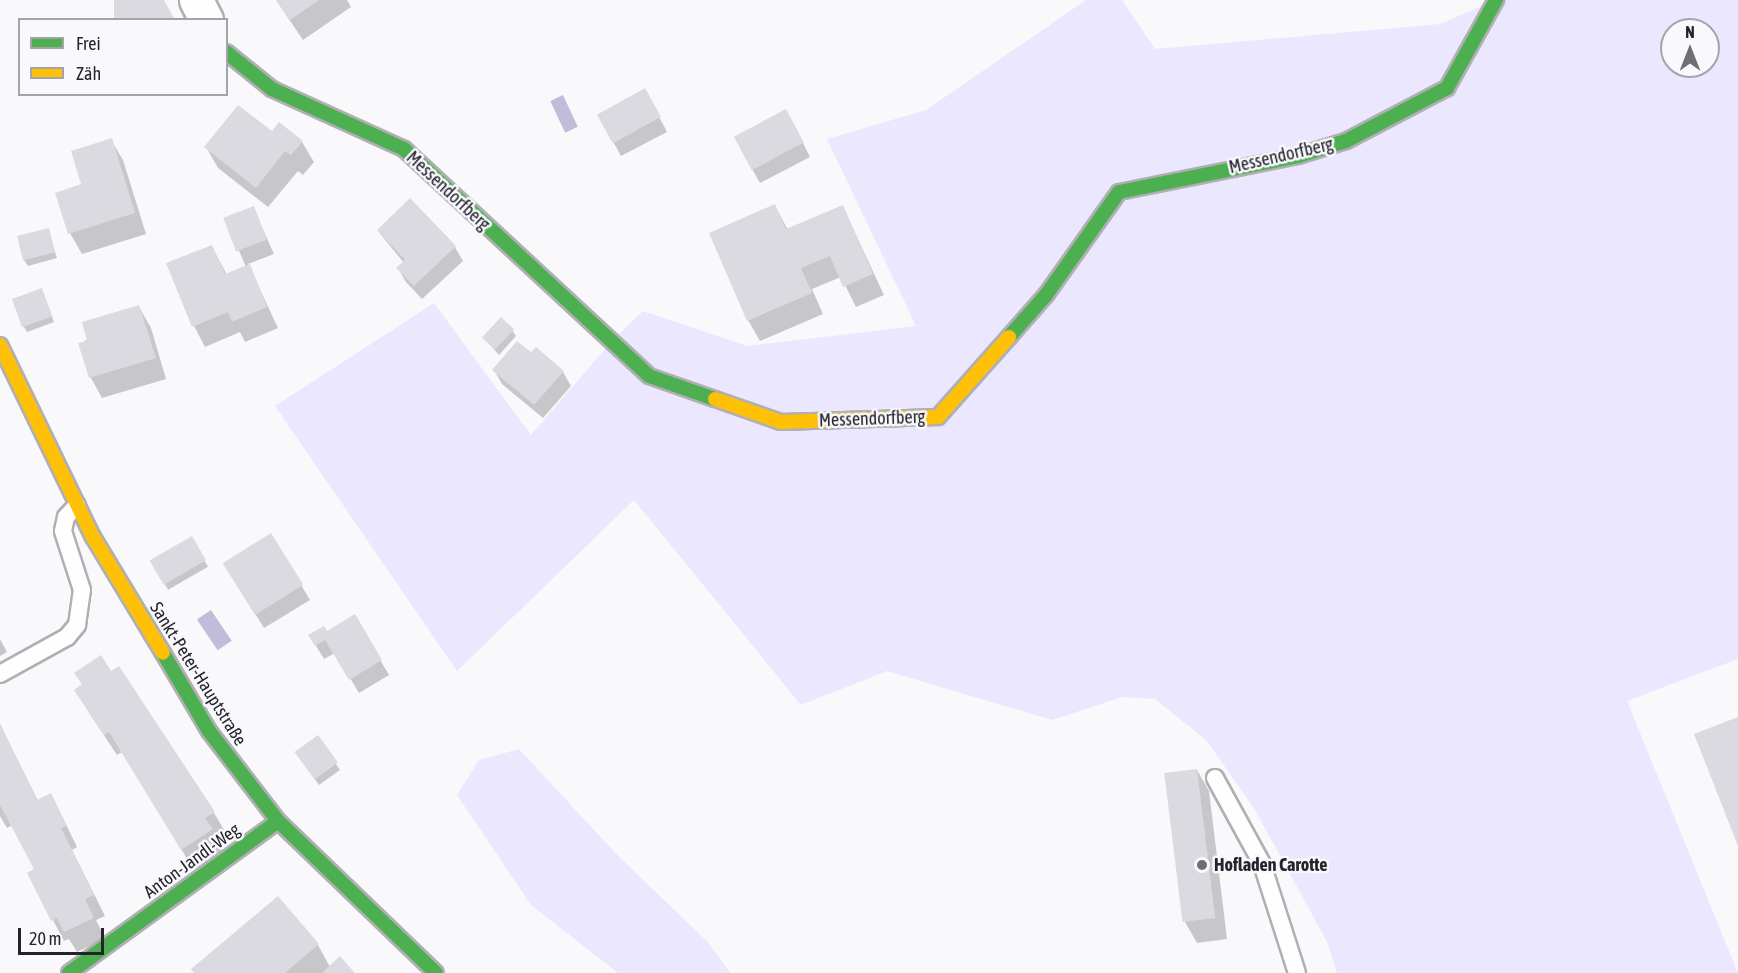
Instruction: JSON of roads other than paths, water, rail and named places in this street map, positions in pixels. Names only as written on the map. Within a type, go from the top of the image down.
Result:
[{"type":"street","points":[[196,0],[205,18]]},
{"type":"street","name":"Messendorfberg","points":[[228,54],[272,89],[404,149],[649,376],[781,422],[938,417],[1046,295],[1119,192],[1298,156],[1346,141],[1447,88],[1496,0]]},
{"type":"street","name":"Sankt-Peter-Hauptstraße","points":[[0,345],[77,505],[209,731],[278,821],[436,973]]},
{"type":"street","name":"Anton-Jandl-Weg","points":[[69,973],[278,821]]},
{"type":"lane","points":[[0,674],[67,636],[77,625],[82,590],[63,531],[66,517],[77,505]]},
{"type":"lane","points":[[1215,778],[1262,864],[1297,973]]},
{"type":"place","name":"Hofladen Carotte","points":[[1202,865]]}]
